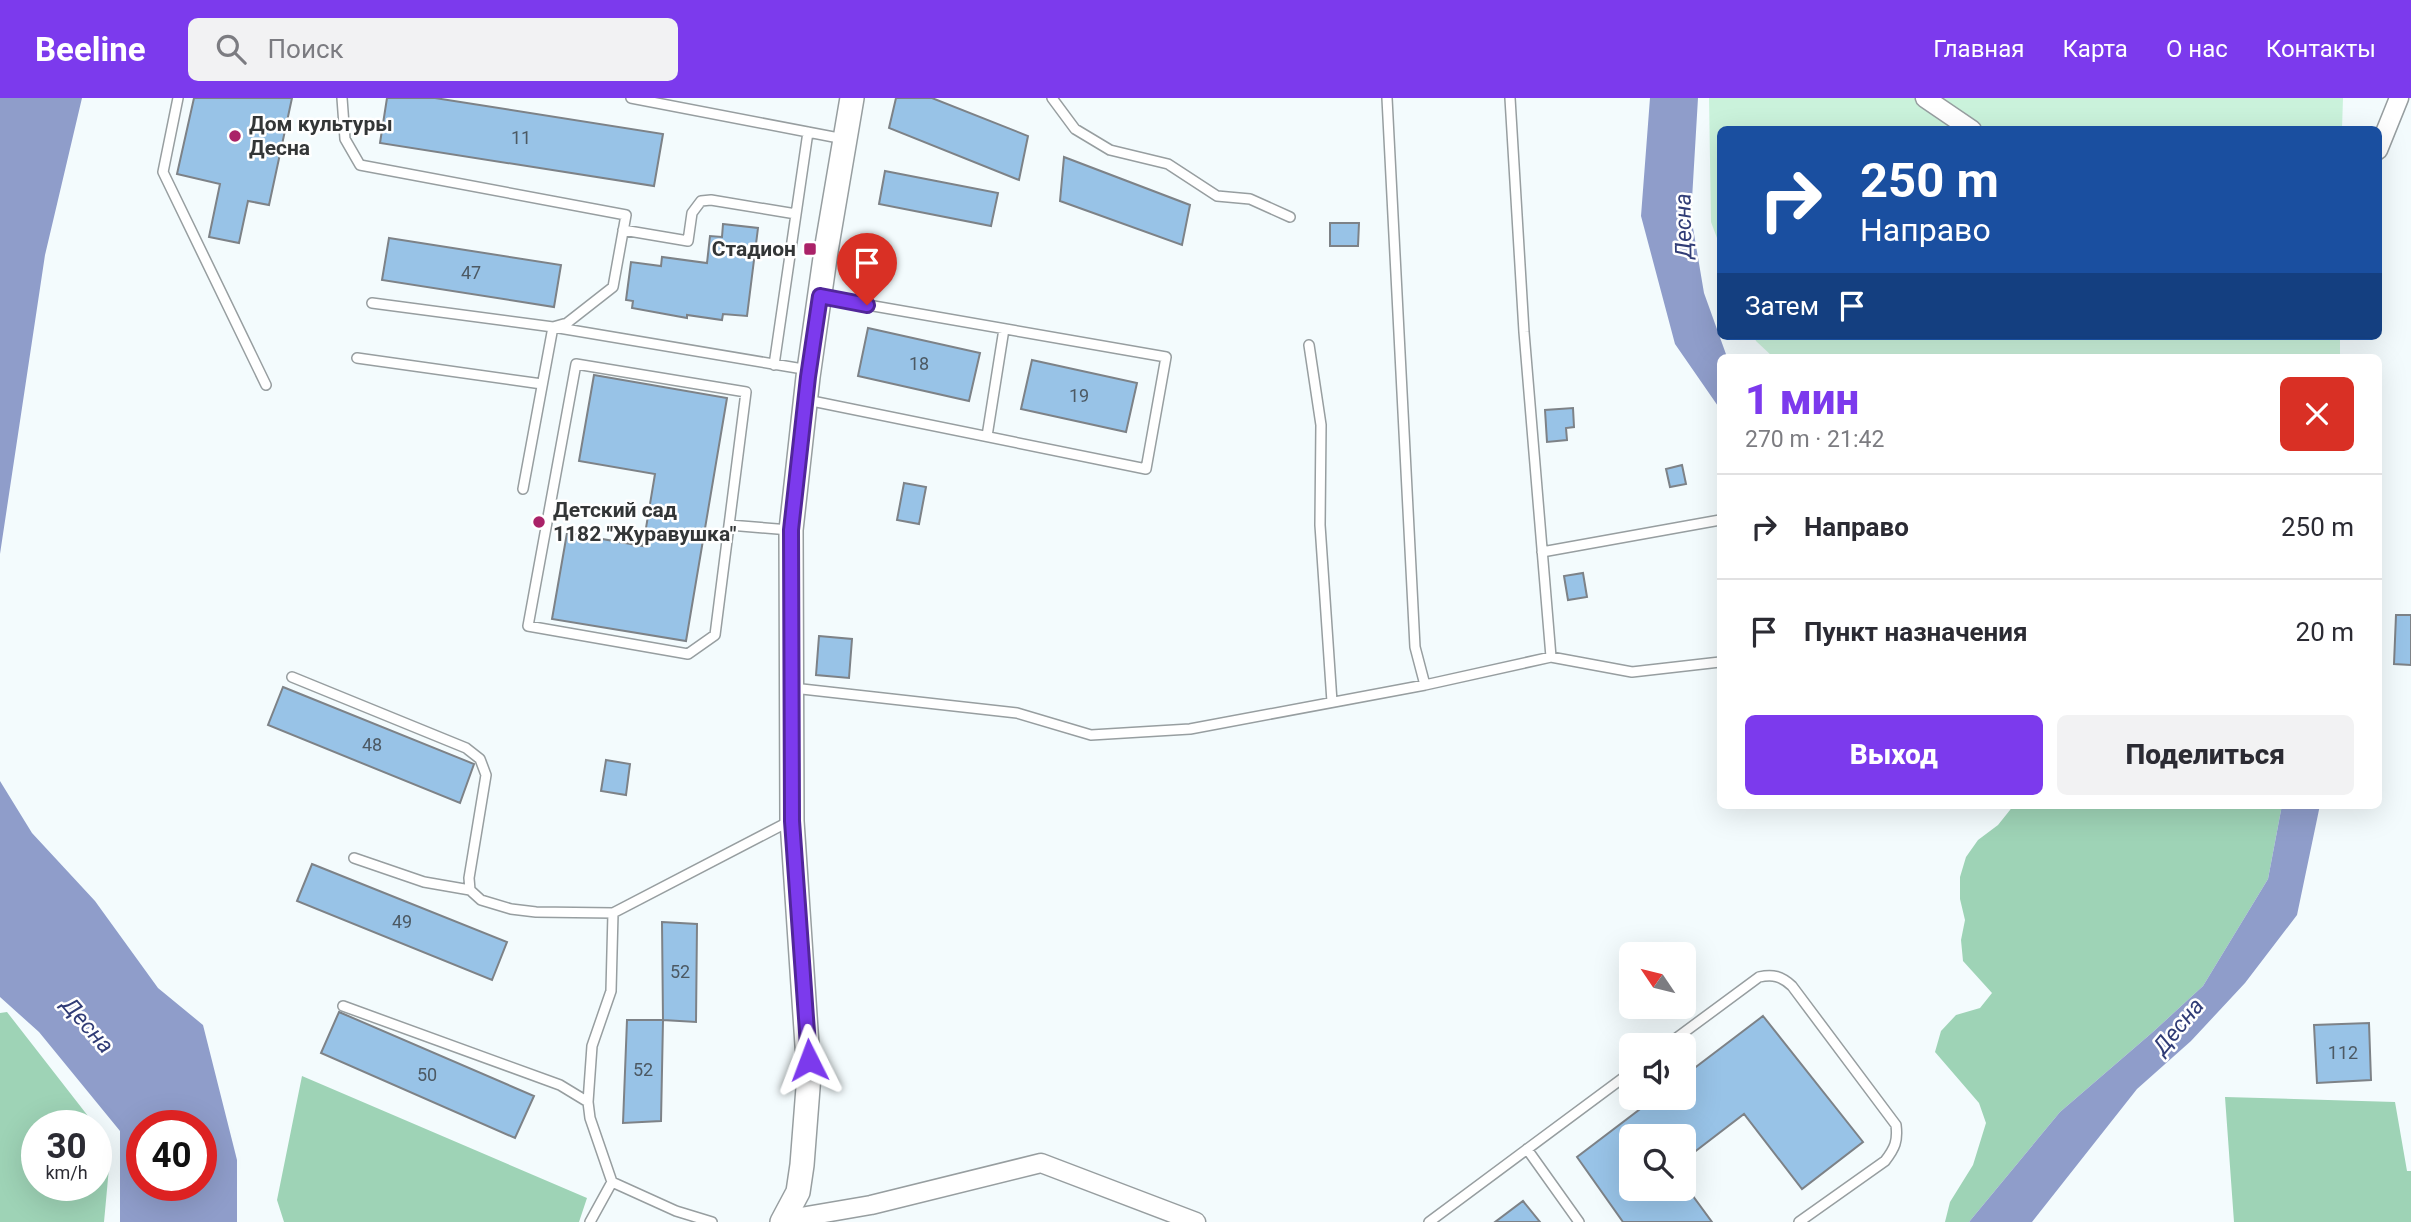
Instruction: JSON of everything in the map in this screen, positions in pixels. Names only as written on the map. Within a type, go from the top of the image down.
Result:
[{"type":"street","points":[[783,1221],[798,1192],[810,1076],[792,821],[791,530],[809,370],[852,98]]},
{"type":"street","points":[[1925,98],[1966,126]]},
{"type":"street","points":[[2382,140],[2399,98]]},
{"type":"street","points":[[783,1221],[872,1205],[1041,1163],[1196,1222]]},
{"type":"lane","points":[[178,98],[163,172],[266,384]]},
{"type":"lane","points":[[342,98],[345,139],[360,165],[626,215],[612,287],[567,323],[553,327]]},
{"type":"lane","points":[[631,98],[844,139]]},
{"type":"lane","points":[[1387,98],[1415,647],[1425,685]]},
{"type":"lane","points":[[1510,98],[1524,332],[1551,657]]},
{"type":"lane","points":[[1056,99],[1075,129],[1110,150],[1168,164],[1217,196],[1250,198],[1290,217]]},
{"type":"lane","points":[[774,365],[808,132]]},
{"type":"lane","points":[[623,230],[688,241],[692,213],[701,201],[710,200],[796,214]]},
{"type":"lane","points":[[806,400],[1146,469],[1166,357],[820,296]]},
{"type":"lane","points":[[372,303],[553,327],[809,370]]},
{"type":"lane","points":[[523,489],[553,327]]},
{"type":"lane","points":[[987,436],[1004,328]]},
{"type":"lane","points":[[1309,345],[1321,425],[1320,525],[1332,702]]},
{"type":"lane","points":[[357,358],[542,384]]},
{"type":"lane","points":[[576,364],[746,392],[729,525],[715,635],[688,654],[528,626],[576,364]]},
{"type":"lane","points":[[1542,552],[1717,521]]},
{"type":"lane","points":[[729,525],[791,530]]},
{"type":"lane","points":[[793,688],[1017,713],[1091,735],[1191,729],[1425,685],[1551,657],[1632,672],[1717,662]]},
{"type":"lane","points":[[292,677],[466,748],[480,759],[486,775],[469,878],[470,890]]},
{"type":"lane","points":[[354,858],[424,882],[470,890],[481,900],[511,909],[613,913],[752,839],[792,821]]},
{"type":"lane","points":[[613,913],[611,991],[592,1046],[588,1102],[590,1118],[612,1182],[676,1211],[712,1222]]},
{"type":"lane","points":[[1683,1033],[1759,977],[1771,974],[1783,977],[1896,1125],[1898,1137],[1895,1148],[1885,1161],[1799,1222]]},
{"type":"lane","points":[[343,1006],[560,1085],[588,1102]]},
{"type":"lane","points":[[1429,1222],[1619,1081]]},
{"type":"lane","points":[[1527,1149],[1579,1222]]},
{"type":"lane","points":[[590,1222],[612,1182]]},
{"type":"green space","points":[[1709,98],[2343,98],[2342,126],[1717,126],[1717,238],[1711,222]]},
{"type":"green space","points":[[2340,340],[2340,354],[1770,354],[1756,341]]},
{"type":"green space","points":[[2011,809],[2281,809],[2268,879],[2203,986],[2060,1112],[1969,1222],[1945,1222],[1950,1202],[1973,1165],[1986,1123],[1979,1103],[1935,1052],[1941,1031],[1956,1015],[1980,1008],[1992,993],[1963,961],[1961,940],[1965,920],[1960,899],[1960,877],[1966,857],[1978,840],[1998,825]]},
{"type":"green space","points":[[7,1012],[83,1110],[21,1110],[21,1201],[106,1201],[104,1222],[0,1222],[0,1013]]},
{"type":"green space","points":[[302,1076],[587,1198],[579,1222],[284,1222],[277,1200]]},
{"type":"green space","points":[[2225,1097],[2395,1102],[2407,1171],[2411,1171],[2411,1222],[2234,1222]]},
{"type":"water","points":[[0,98],[82,98],[45,255],[0,554]]},
{"type":"water","name":"Десна","points":[[1650,98],[1698,98],[1691,216],[1704,293],[1717,329],[1717,340],[1721,340],[1726,354],[1717,354],[1717,405],[1675,344],[1641,216]]},
{"type":"water","name":"Десна","points":[[0,781],[32,833],[95,901],[158,988],[203,1025],[237,1160],[237,1222],[120,1222],[120,1131],[112,1121],[112,1110],[103,1110],[39,1032],[0,997]]},
{"type":"water","name":"Десна","points":[[2281,809],[2319,809],[2297,915],[2245,983],[2191,1041],[2137,1089],[2032,1222],[1969,1222],[2060,1112],[2203,986],[2268,879]]},
{"type":"building","name":"Дом культуры Десна","points":[[194,98],[292,98],[269,205],[248,201],[239,243],[209,237],[220,184],[177,174]]},
{"type":"building","points":[[387,98],[435,98],[663,134],[654,186],[380,143]]},
{"type":"building","points":[[896,98],[932,98],[1028,136],[1019,180],[889,128]]},
{"type":"building","points":[[1064,157],[1190,205],[1182,245],[1060,201]]},
{"type":"building","points":[[885,171],[998,193],[991,226],[879,204]]},
{"type":"building","points":[[1330,223],[1359,223],[1358,246],[1330,246]]},
{"type":"building","points":[[723,224],[758,228],[747,316],[723,314],[722,320],[687,315],[687,318],[632,308],[633,301],[626,300],[631,262],[661,266],[662,257],[707,263],[710,236],[722,237]]},
{"type":"building","points":[[389,238],[561,265],[554,307],[382,280]]},
{"type":"building","points":[[868,328],[980,353],[969,401],[858,376]]},
{"type":"building","points":[[1032,360],[1137,383],[1126,432],[1021,409]]},
{"type":"building","points":[[594,375],[727,398],[686,641],[552,619],[567,533],[643,546],[655,474],[579,461]]},
{"type":"building","points":[[1573,408],[1574,427],[1566,428],[1567,440],[1547,442],[1545,410]]},
{"type":"building","points":[[1682,465],[1686,484],[1670,487],[1666,469]]},
{"type":"building","points":[[904,483],[926,487],[919,524],[897,520]]},
{"type":"building","points":[[1583,573],[1587,597],[1568,600],[1564,576]]},
{"type":"building","points":[[2396,615],[2411,615],[2411,665],[2394,664]]},
{"type":"building","points":[[819,636],[852,639],[849,678],[816,675]]},
{"type":"building","points":[[283,687],[474,764],[460,803],[268,725]]},
{"type":"building","points":[[606,760],[630,764],[626,795],[601,791]]},
{"type":"building","points":[[312,864],[507,942],[492,980],[297,901]]},
{"type":"building","points":[[662,922],[697,924],[696,1022],[663,1020]]},
{"type":"building","points":[[339,1012],[534,1096],[515,1138],[321,1053]]},
{"type":"building","points":[[1763,1016],[1863,1142],[1802,1189],[1744,1114],[1696,1151],[1696,1124],[1620,1124],[1639,1110],[1696,1110],[1696,1067]]},
{"type":"building","points":[[627,1020],[663,1020],[661,1121],[623,1123]]},
{"type":"building","points":[[2369,1023],[2371,1080],[2317,1083],[2314,1025]]},
{"type":"building","points":[[1619,1125],[1619,1201],[1696,1200],[1712,1222],[1623,1222],[1577,1157]]},
{"type":"building","points":[[1523,1201],[1540,1222],[1495,1222]]},
{"type":"place","name":"Дом культуры Десна","points":[[235,136]]},
{"type":"place","name":"Стадион","points":[[810,249]]},
{"type":"place","name":"Детский сад 1182 \"Журавушка\"","points":[[539,522]]},
{"type":"route","points":[[809,1060],[792,821],[791,530],[820,296],[867,305]]}]
